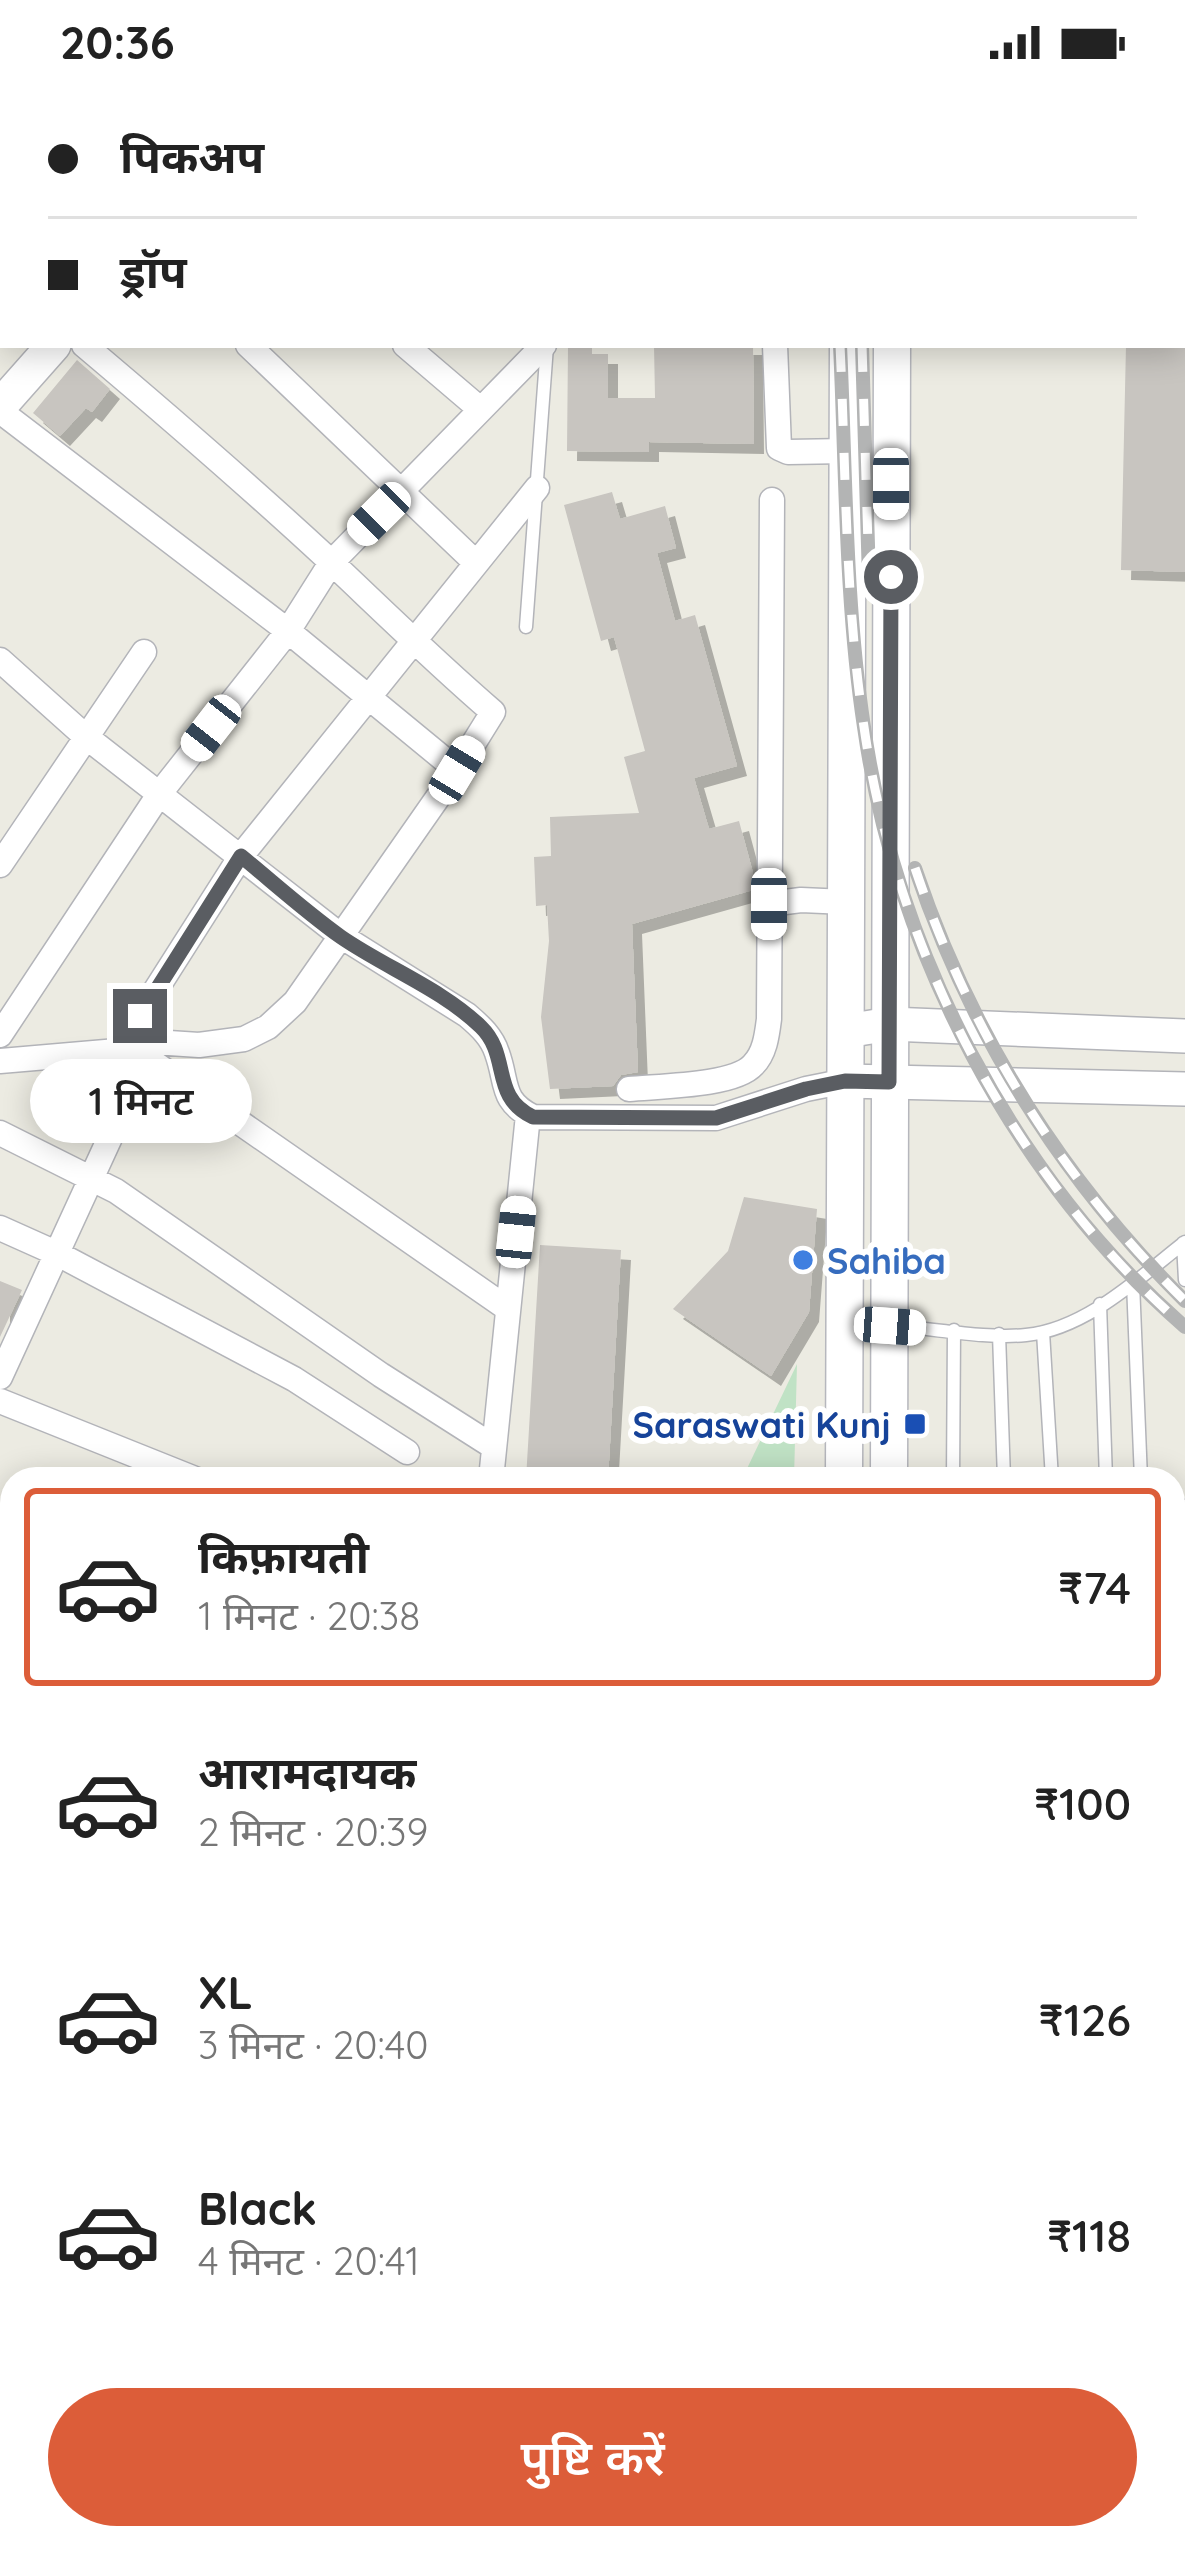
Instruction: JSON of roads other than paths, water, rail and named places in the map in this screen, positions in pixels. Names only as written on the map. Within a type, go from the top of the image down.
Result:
[{"type":"main road","points":[[844,1467],[848,348]]},
{"type":"main road","points":[[889,1467],[892,348]]},
{"type":"street","points":[[51,348],[0,408],[288,631],[457,770]]},
{"type":"street","points":[[0,1061],[244,1040],[268,1027],[295,1002],[493,712],[87,348]]},
{"type":"street","points":[[251,348],[475,561]]},
{"type":"street","points":[[409,348],[480,409]]},
{"type":"street","points":[[0,1035],[160,793],[288,631],[331,562],[543,348]]},
{"type":"street","points":[[775,348],[779,448],[848,452]]},
{"type":"street","points":[[117,1051],[241,856],[537,488]]},
{"type":"street","points":[[628,1090],[735,1077],[752,1068],[762,1053],[769,1019],[772,500]]},
{"type":"street","points":[[0,865],[144,652]]},
{"type":"street","points":[[5,677],[341,936],[467,1015],[486,1031],[497,1052],[504,1088],[517,1109],[528,1115],[716,1118],[845,1081],[1185,1088]]},
{"type":"street","points":[[769,904],[846,902]]},
{"type":"street","points":[[846,1031],[890,1024],[1185,1036]]},
{"type":"street","points":[[0,1377],[151,1050]]},
{"type":"street","points":[[151,1050],[508,1310]]},
{"type":"street","points":[[492,1467],[528,1115]]},
{"type":"street","points":[[0,1133],[116,1190],[381,1375],[494,1447]]},
{"type":"street","points":[[0,1228],[294,1379],[407,1452]]},
{"type":"street","points":[[0,1401],[165,1467]]},
{"type":"lane","points":[[526,627],[546,348]]},
{"type":"lane","points":[[890,1326],[999,1334],[1043,1332],[1100,1304],[1184,1242]]},
{"type":"lane","points":[[1184,1242],[1185,1280]]},
{"type":"lane","points":[[1132,1283],[1140,1467]]},
{"type":"lane","points":[[1100,1304],[1106,1467]]},
{"type":"lane","points":[[953,1467],[954,1330]]},
{"type":"lane","points":[[1043,1332],[1051,1467]]},
{"type":"lane","points":[[999,1334],[1004,1467]]},
{"type":"railway","points":[[840,348],[858,680],[880,811],[903,895],[934,976],[1016,1131],[1067,1202],[1123,1267],[1185,1327]]},
{"type":"railway","points":[[862,348],[869,579]]},
{"type":"railway","points":[[915,868],[963,989],[1024,1101],[1098,1205],[1185,1301]]},
{"type":"place","name":"Sahiba","points":[[803,1260]]},
{"type":"place","name":"Saraswati Kunj","points":[[915,1424]]}]
